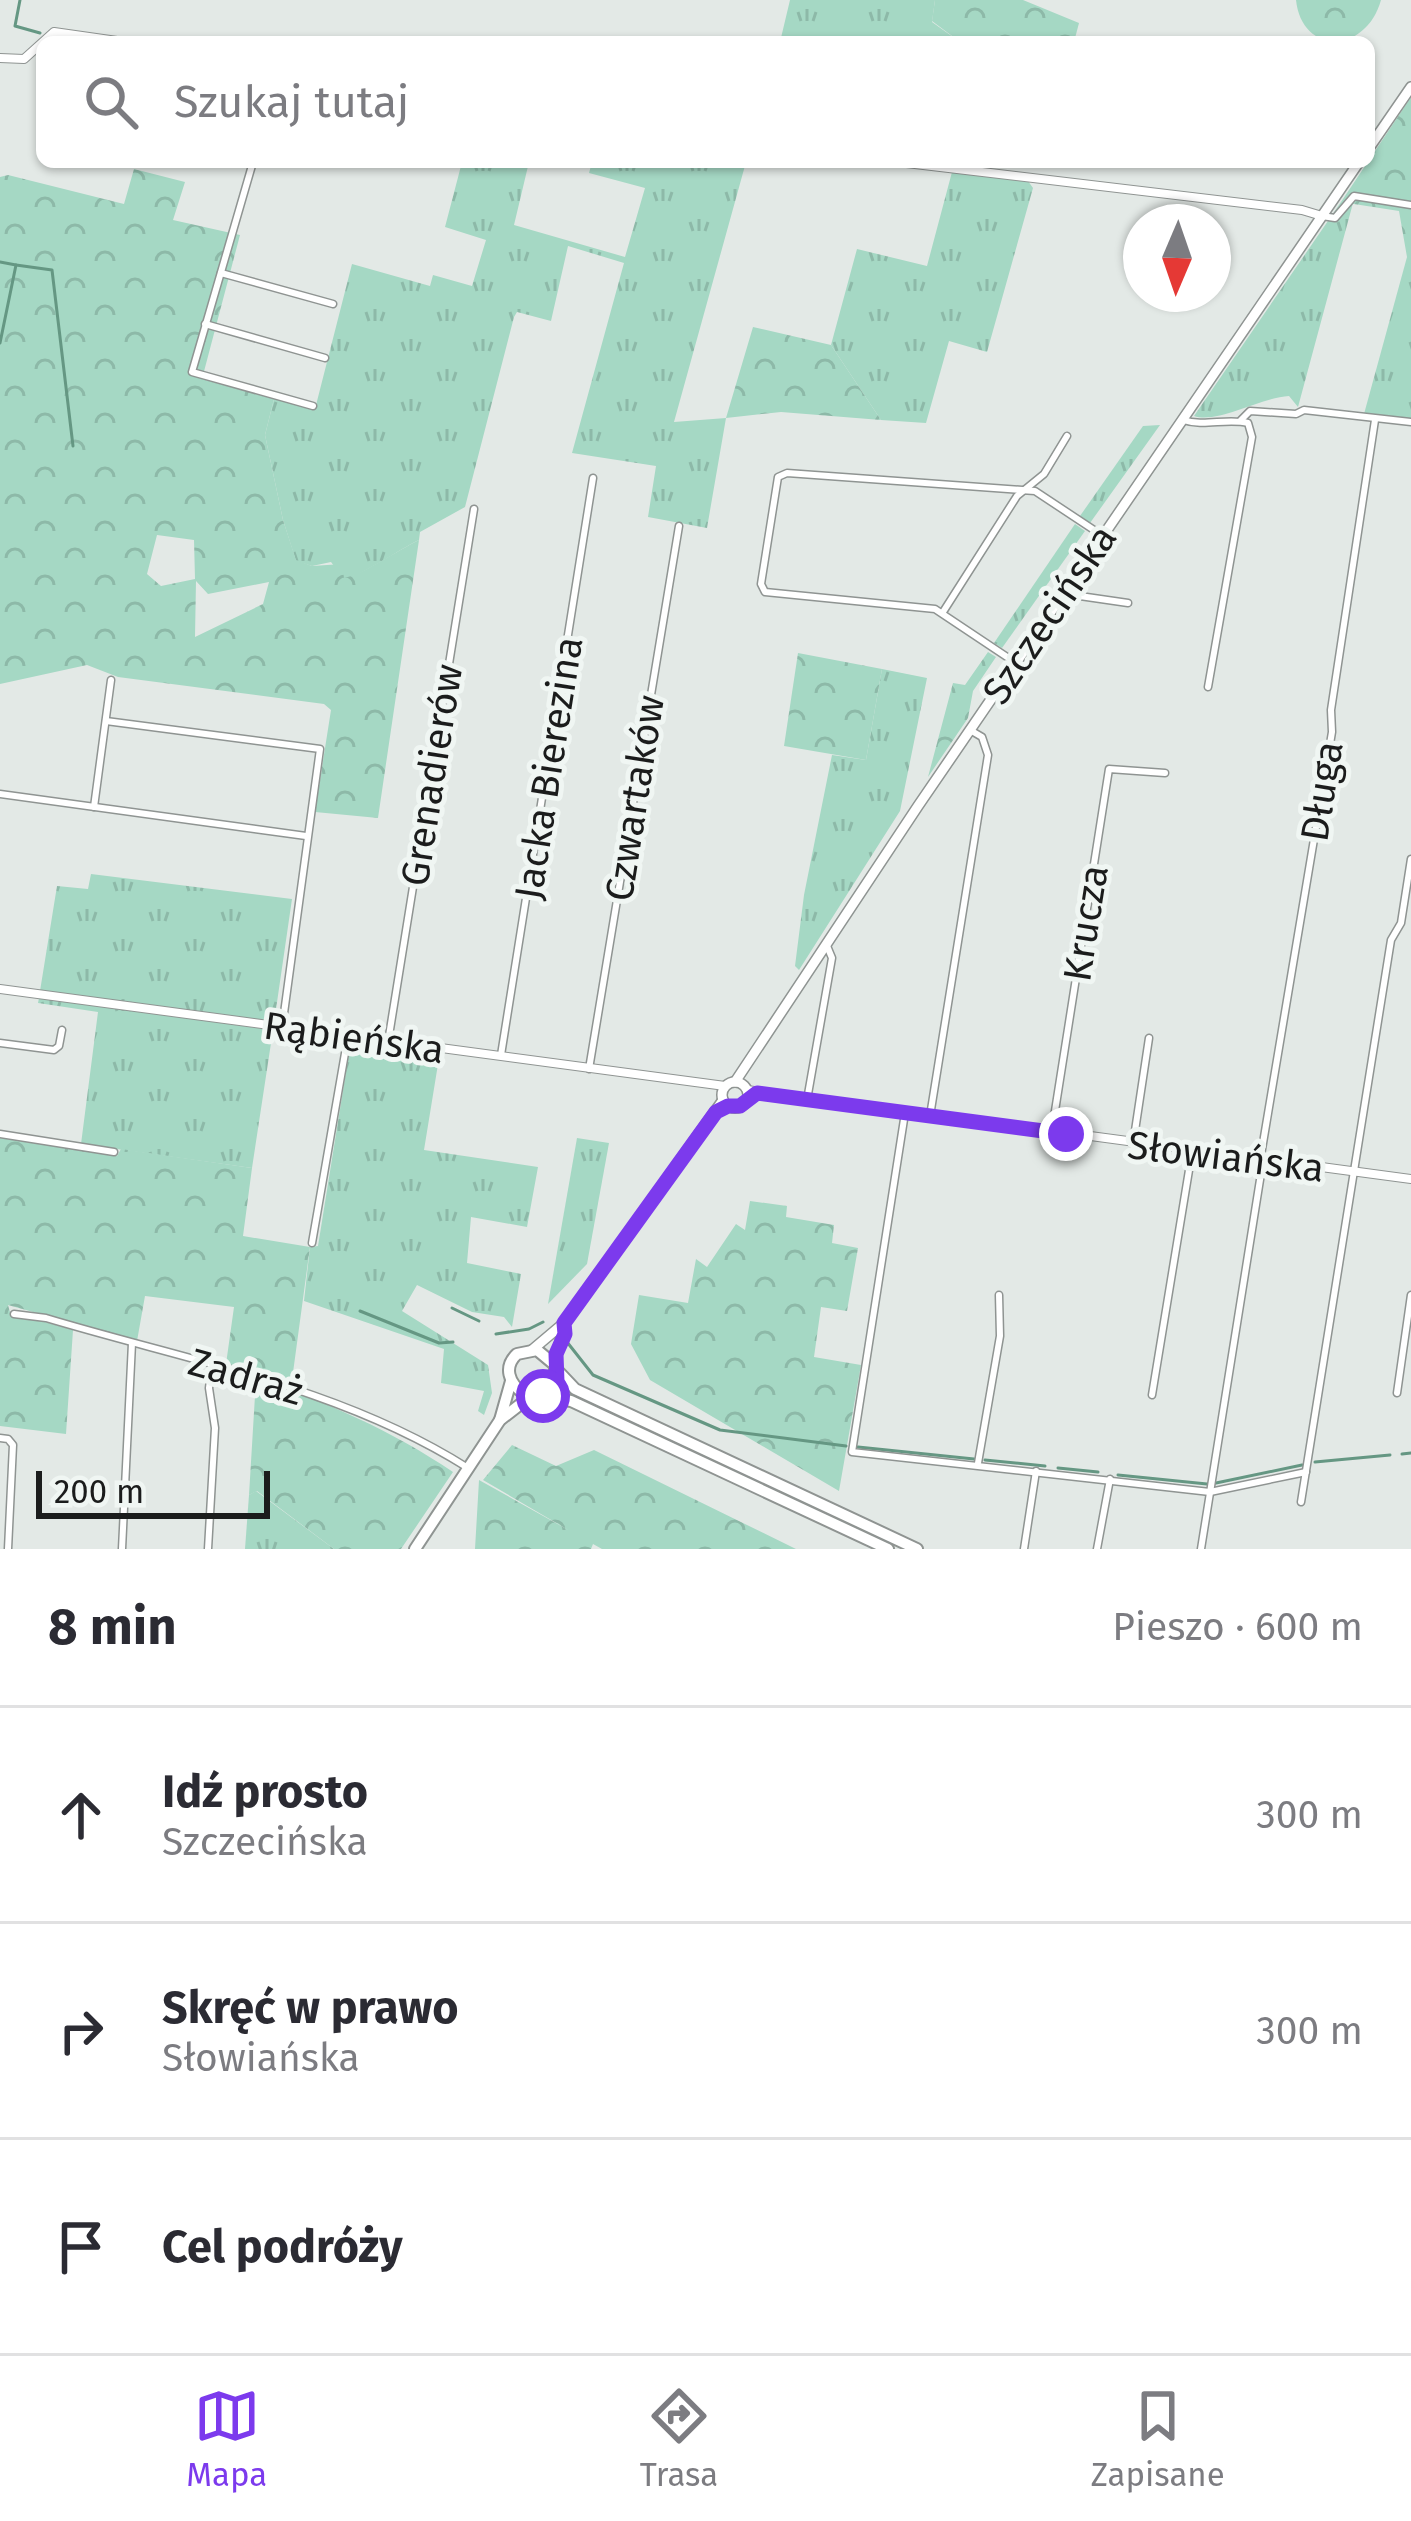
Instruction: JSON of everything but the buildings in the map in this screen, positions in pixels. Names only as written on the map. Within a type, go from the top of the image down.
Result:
[{"type":"main road","points":[[1375,139],[1411,87]]},
{"type":"main road","name":"Szczecińska","points":[[532,1350],[564,1323],[734,1094],[970,730],[1355,168]]},
{"type":"main road","name":"Szczecińska","points":[[556,1367],[564,1323]]},
{"type":"main road","points":[[415,1549],[500,1420],[511,1381],[511,1360],[521,1351],[532,1350],[542,1353],[575,1389],[917,1549]]},
{"type":"main road","points":[[500,1420],[555,1387],[556,1367]]},
{"type":"main road","points":[[511,1381],[537,1396],[571,1401],[888,1549]]},
{"type":"street","points":[[48,36],[59,31],[89,36]]},
{"type":"street","points":[[0,58],[24,59],[36,47]]},
{"type":"street","points":[[251,168],[192,372],[313,406]]},
{"type":"street","points":[[949,168],[1280,207],[1335,218],[1354,196],[1411,205]]},
{"type":"street","points":[[220,272],[333,304]]},
{"type":"street","points":[[205,324],[326,358]]},
{"type":"street","points":[[1240,421],[1250,412],[1296,414],[1304,410],[1411,422]]},
{"type":"street","points":[[1183,420],[1197,424],[1240,421],[1248,423],[1252,437],[1208,687]]},
{"type":"street","name":"Długa","points":[[1201,1549],[1332,732],[1331,710],[1376,420]]},
{"type":"street","points":[[943,612],[1067,436]]},
{"type":"street","points":[[1016,663],[943,612],[771,594],[762,589],[778,478],[787,473],[1025,490],[1039,494],[1103,536]]},
{"type":"street","name":"Jacka Bierezina","points":[[500,1057],[593,478]]},
{"type":"street","name":"Grenadierów","points":[[388,1042],[474,509]]},
{"type":"street","name":"Czwartaków","points":[[589,1070],[679,526]]},
{"type":"street","points":[[1064,594],[1128,603]]},
{"type":"street","points":[[94,808],[111,680]]},
{"type":"street","points":[[106,722],[320,749],[282,1028]]},
{"type":"street","points":[[931,1116],[988,755],[982,737],[970,730]]},
{"type":"street","name":"Krucza","points":[[1051,1132],[1109,769],[1165,773]]},
{"type":"street","points":[[0,794],[307,836]]},
{"type":"street","points":[[1301,1502],[1391,940],[1401,923],[1411,860]]},
{"type":"street","points":[[807,1100],[832,958],[827,946]]},
{"type":"street","name":"Rąbieńska","points":[[0,989],[709,1086],[734,1094]]},
{"type":"street","points":[[0,1042],[53,1049],[59,1046],[62,1030]]},
{"type":"street","points":[[312,1243],[348,1036]]},
{"type":"street","points":[[1133,1144],[1149,1038]]},
{"type":"street","name":"Słowiańska","points":[[734,1094],[1411,1179]]},
{"type":"street","points":[[904,1113],[852,1452],[1210,1492],[1306,1472]]},
{"type":"street","points":[[0,1134],[114,1152]]},
{"type":"street","points":[[1152,1395],[1192,1152]]},
{"type":"street","points":[[1397,1394],[1411,1294]]},
{"type":"street","points":[[978,1465],[1000,1336],[998,1295]]},
{"type":"street","name":"Zadraż","points":[[14,1314],[46,1318],[343,1406],[468,1469]]},
{"type":"street","points":[[122,1549],[132,1343]]},
{"type":"street","points":[[208,1549],[215,1428],[209,1388],[212,1365]]},
{"type":"street","points":[[0,1438],[14,1445],[8,1549]]},
{"type":"street","points":[[1024,1549],[1036,1471]]},
{"type":"street","points":[[1097,1549],[1110,1479]]},
{"type":"green space","points":[[790,0],[935,0],[932,22],[952,36],[781,36]]},
{"type":"green space","points":[[935,0],[1023,0],[1079,23],[1076,36],[952,36],[932,21]]},
{"type":"green space","points":[[1296,0],[1381,0],[1373,18],[1353,36],[1318,36],[1301,18]]},
{"type":"green space","points":[[1411,97],[1411,257],[1407,257],[1399,211],[1341,202],[1364,168],[1375,168],[1375,151]]},
{"type":"green space","points":[[460,168],[528,168],[514,225],[625,257],[645,188],[589,173],[590,168],[744,168],[674,422],[726,418],[707,528],[648,517],[656,466],[572,453],[624,263],[568,246],[551,321],[517,312],[514,317],[465,507],[420,532],[419,540],[344,579],[331,562],[312,566],[296,561],[265,435],[274,399],[315,409],[352,264],[430,286],[433,275],[472,286],[486,240],[445,227]]},
{"type":"green space","points":[[134,169],[185,182],[173,220],[240,235],[202,379],[274,399],[265,435],[296,560],[312,566],[342,564],[344,578],[419,540],[378,818],[315,812],[331,710],[324,704],[118,677],[87,665],[0,684],[0,177],[8,175],[124,204]],"holes":[[[157,535],[194,540],[195,579],[161,586],[147,574]],[[196,581],[208,594],[269,582],[263,604],[195,637]]]},
{"type":"green space","points":[[952,172],[1028,181],[1033,188],[987,352],[949,341],[926,423],[881,420],[831,345],[857,249],[927,266]]},
{"type":"green space","points":[[1341,202],[1353,203],[1298,407],[1289,396],[1215,417],[1194,416]]},
{"type":"green space","points":[[1407,257],[1411,257],[1411,419],[1364,414]]},
{"type":"green space","points":[[753,327],[831,345],[881,420],[781,412],[726,418]]},
{"type":"green space","points":[[1160,425],[1090,523],[1080,516],[1143,426]]},
{"type":"green space","points":[[1075,524],[1085,531],[1002,648],[994,643]]},
{"type":"green space","points":[[988,652],[996,657],[973,691],[968,718],[928,777],[953,683],[965,685]]},
{"type":"green space","points":[[798,653],[882,669],[866,760],[784,746]]},
{"type":"green space","points":[[882,669],[927,678],[900,811],[799,970],[795,966],[804,895],[832,755],[866,760]]},
{"type":"green space","points":[[91,874],[292,899],[274,1023],[40,991],[57,886],[88,889]]},
{"type":"green space","points":[[39,998],[273,1030],[252,1168],[81,1144],[98,1012],[38,1003]]},
{"type":"green space","points":[[350,1047],[439,1058],[424,1150],[538,1167],[527,1227],[471,1217],[467,1263],[521,1274],[512,1327],[504,1317],[472,1312],[417,1285],[402,1311],[488,1365],[492,1393],[484,1415],[478,1411],[484,1391],[441,1383],[444,1349],[304,1301],[310,1247],[318,1246]]},
{"type":"green space","points":[[0,1138],[117,1156],[121,1149],[252,1168],[243,1236],[310,1247],[292,1380],[226,1364],[234,1307],[145,1296],[137,1341],[8,1305],[10,1312],[73,1330],[66,1434],[0,1426]]},
{"type":"green space","points":[[577,1138],[609,1143],[587,1264],[548,1304]]},
{"type":"green space","points":[[750,1201],[787,1206],[786,1217],[834,1225],[832,1243],[858,1248],[847,1311],[821,1307],[814,1357],[861,1365],[839,1491],[650,1380],[631,1344],[639,1295],[688,1303],[696,1259],[707,1267],[736,1224],[745,1230]]},
{"type":"green space","points":[[256,1379],[358,1418],[453,1472],[401,1549],[334,1549],[257,1491],[249,1495]]},
{"type":"green space","points":[[512,1445],[556,1466],[594,1450],[796,1549],[602,1549],[593,1544],[591,1549],[475,1549],[479,1480],[570,1531],[483,1480]]},
{"type":"green space","points":[[256,1491],[334,1549],[245,1549],[249,1495]]},
{"type":"waterway","points":[[20,0],[15,26],[40,33]]},
{"type":"waterway","points":[[0,262],[16,265],[0,343]]},
{"type":"waterway","points":[[16,265],[52,270],[73,446]]},
{"type":"waterway","points":[[452,1308],[479,1321]]},
{"type":"waterway","points":[[360,1311],[439,1343],[453,1342]]},
{"type":"waterway","points":[[496,1334],[543,1322]]},
{"type":"waterway","points":[[567,1342],[593,1375],[720,1430],[846,1446]]},
{"type":"waterway","points":[[858,1447],[974,1459]]},
{"type":"waterway","points":[[1402,1454],[1411,1453]]},
{"type":"waterway","points":[[1315,1462],[1390,1455]]},
{"type":"waterway","points":[[985,1460],[1045,1466]]},
{"type":"waterway","points":[[1216,1483],[1302,1465]]},
{"type":"waterway","points":[[1058,1468],[1098,1472]]},
{"type":"waterway","points":[[1118,1475],[1207,1484]]},
{"type":"route","points":[[543,1396],[557,1382],[556,1354],[565,1334],[564,1323],[716,1112],[740,1106],[757,1093],[1066,1134]]}]
